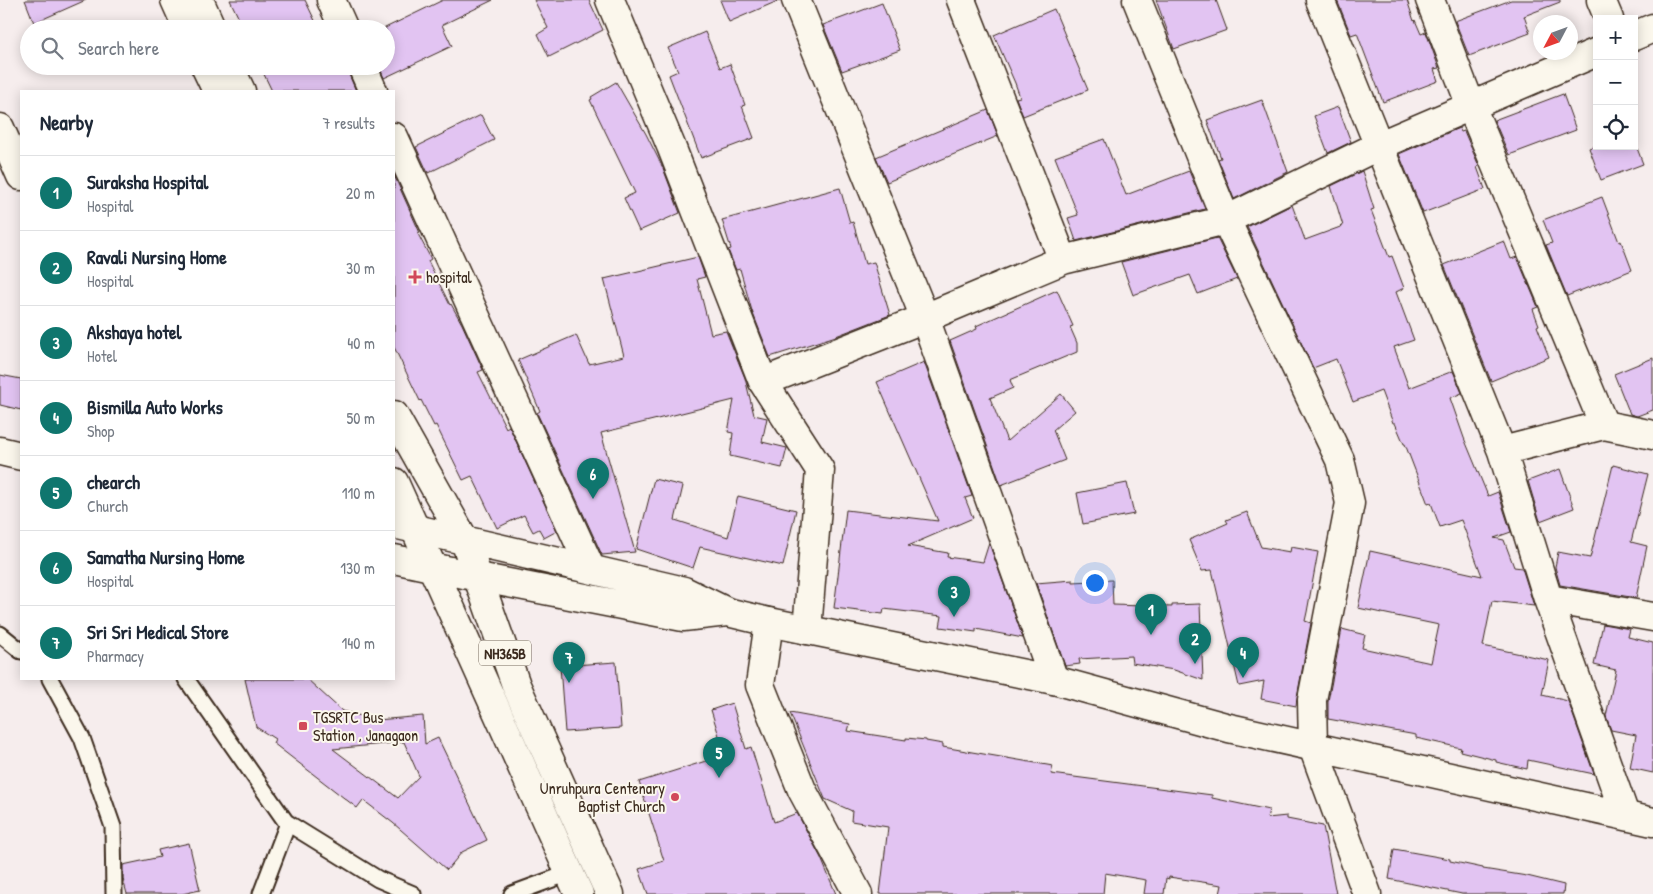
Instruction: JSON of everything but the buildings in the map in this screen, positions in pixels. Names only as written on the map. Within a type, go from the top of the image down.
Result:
[{"type":"main road","points":[[175,0],[184,20]]},
{"type":"main road","points":[[199,0],[208,20]]},
{"type":"main road","points":[[331,0],[340,20]]},
{"type":"main road","points":[[610,0],[671,146],[763,382],[820,470],[807,630]]},
{"type":"main road","points":[[796,0],[925,318],[1054,680]]},
{"type":"main road","points":[[961,0],[1063,260]]},
{"type":"main road","points":[[1137,0],[1226,220],[1340,460],[1350,503],[1312,700],[1313,747],[1367,894]]},
{"type":"main road","points":[[1320,0],[1502,451],[1548,599],[1625,815]]},
{"type":"main road","points":[[1430,0],[1471,106],[1604,425]]},
{"type":"main road","points":[[1601,0],[1607,15]]},
{"type":"main road","points":[[1638,34],[1653,28]]},
{"type":"main road","points":[[763,382],[925,318],[1063,260],[1226,220],[1380,145],[1593,54]]},
{"type":"main road","points":[[209,75],[217,90]]},
{"type":"main road","points":[[234,75],[241,90]]},
{"type":"main road","points":[[366,75],[373,90]]},
{"type":"main road","points":[[0,128],[20,174]]},
{"type":"main road","points":[[395,139],[591,569]]},
{"type":"main road","name":"NH365B","points":[[395,417],[465,541],[516,685],[610,894]]},
{"type":"main road","points":[[1502,451],[1604,425],[1653,435]]},
{"type":"main road","points":[[0,451],[20,456]]},
{"type":"main road","name":"NH365B","points":[[395,486],[404,527],[432,568],[574,883]]},
{"type":"main road","points":[[404,527],[684,591],[727,612],[769,622],[1054,680],[1229,728],[1653,822]]},
{"type":"main road","points":[[395,559],[683,617],[727,612]]},
{"type":"main road","points":[[1548,599],[1653,617]]},
{"type":"main road","points":[[769,622],[760,685],[802,790],[858,894]]},
{"type":"lane","points":[[0,634],[20,650]]},
{"type":"lane","points":[[51,680],[82,738],[113,827],[114,894]]},
{"type":"lane","points":[[187,680],[288,823],[378,879],[412,894]]},
{"type":"lane","points":[[261,894],[288,823]]},
{"type":"lane","points":[[512,894],[574,883]]},
{"type":"place","name":"hospital","points":[[415,277]]},
{"type":"place","name":"Samatha Nursing Home","points":[[593,499]]},
{"type":"place","name":"Akshaya hotel","points":[[954,617]]},
{"type":"place","name":"Suraksha Hospital","points":[[1151,635]]},
{"type":"place","name":"Ravali Nursing Home","points":[[1195,664]]},
{"type":"place","name":"Bismilla Auto Works","points":[[1243,678]]},
{"type":"place","name":"Sri Sri Medical Store","points":[[569,683]]},
{"type":"place","name":"TGSRTC Bus Station , Janagaon","points":[[303,726]]},
{"type":"place","name":"chearch","points":[[719,778]]},
{"type":"place","name":"Unruhpura Centenary Baptist Church","points":[[675,797]]}]
